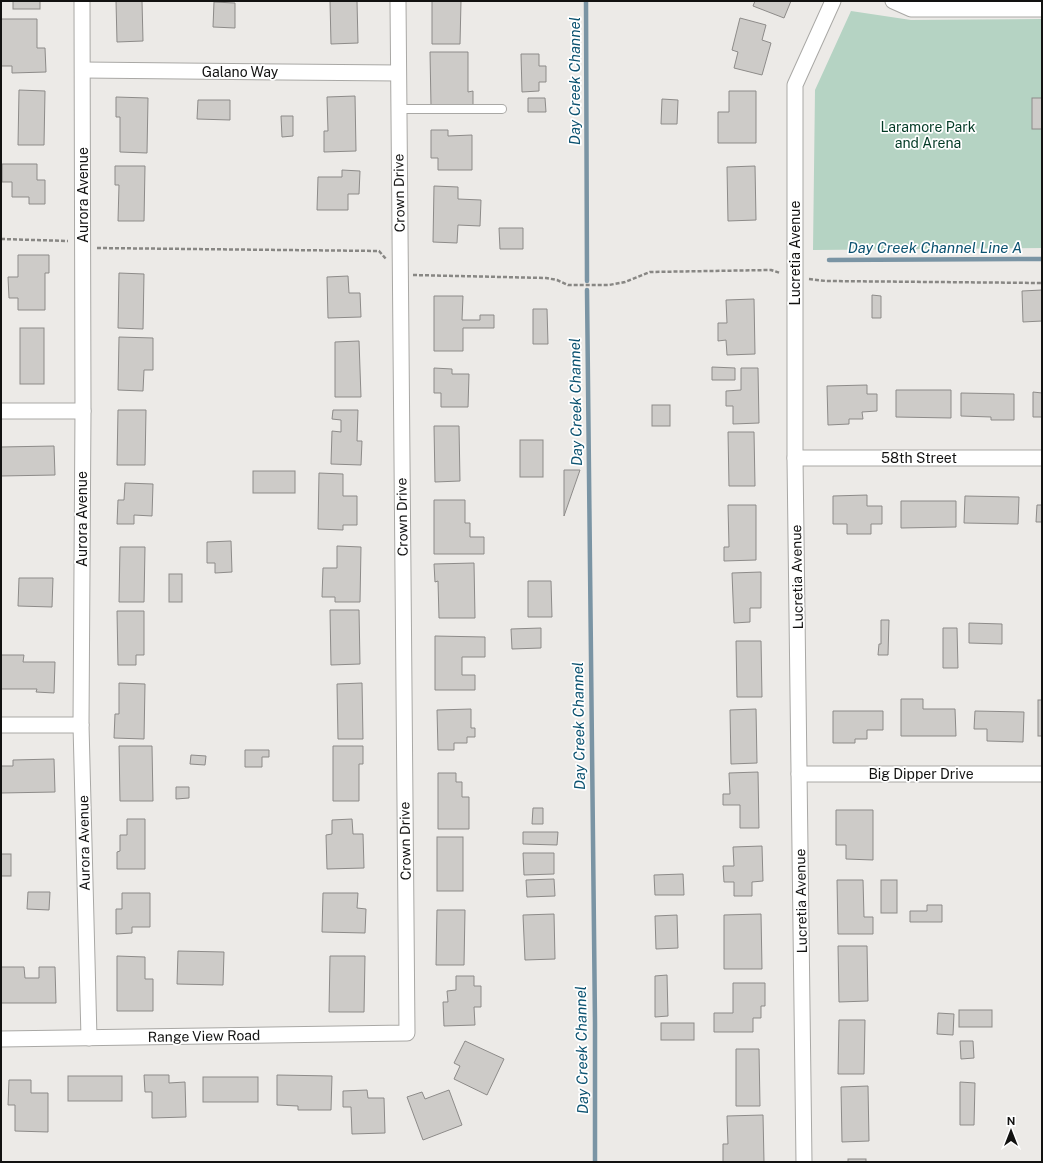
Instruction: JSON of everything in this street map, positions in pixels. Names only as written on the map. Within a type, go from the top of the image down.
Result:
[{"type":"street","name":"Aurora Avenue","points":[[82,1],[83,411],[81,725],[89,1038]]},
{"type":"street","name":"Crown Drive","points":[[398,1],[407,1033]]},
{"type":"street","name":"Lucretia Avenue","points":[[804,1162],[795,458],[795,85],[833,1]]},
{"type":"street","points":[[893,1],[911,9],[1042,9]]},
{"type":"street","name":"Galano Way","points":[[83,70],[398,73]]},
{"type":"street","points":[[1,411],[83,411]]},
{"type":"street","name":"58th Street","points":[[795,458],[1042,458]]},
{"type":"street","points":[[1,725],[81,725]]},
{"type":"street","name":"Big Dipper Drive","points":[[799,774],[1042,774]]},
{"type":"street","name":"Range View Road","points":[[1,1039],[407,1033]]},
{"type":"lane","points":[[398,110],[502,109]]},
{"type":"path","points":[[1,239],[64,240],[100,248],[379,251],[400,275],[546,278],[557,280],[568,285],[609,285],[625,282],[650,272],[771,270],[795,278],[834,281],[1042,283]]},
{"type":"green space","name":"Laramore Park and Arena","points":[[851,11],[911,20],[1042,19],[1042,248],[813,250],[815,90]]},
{"type":"building","points":[[13,1],[40,1],[40,9],[13,9]]},
{"type":"building","points":[[116,1],[142,1],[143,41],[117,42]]},
{"type":"building","points":[[330,1],[357,1],[358,43],[331,44]]},
{"type":"building","points":[[432,1],[461,1],[460,44],[432,44]]},
{"type":"building","points":[[755,1],[791,1],[784,18],[753,6]]},
{"type":"building","points":[[214,2],[235,3],[235,28],[213,27]]},
{"type":"building","points":[[740,18],[766,25],[762,40],[771,43],[762,75],[734,68],[738,52],[732,50]]},
{"type":"building","points":[[1,19],[37,19],[37,48],[45,48],[46,72],[12,73],[12,66],[1,66]]},
{"type":"building","points":[[430,52],[468,52],[468,92],[473,91],[473,105],[431,106]]},
{"type":"building","points":[[521,54],[539,54],[539,66],[546,66],[546,82],[539,82],[539,91],[522,92]]},
{"type":"building","points":[[19,90],[45,91],[44,145],[18,145]]},
{"type":"building","points":[[729,91],[756,91],[756,143],[718,143],[718,112],[729,112]]},
{"type":"building","points":[[355,96],[356,151],[324,152],[324,131],[328,131],[327,97]]},
{"type":"building","points":[[116,97],[148,98],[147,153],[120,152],[120,117],[116,117]]},
{"type":"building","points":[[528,98],[545,98],[546,112],[528,112]]},
{"type":"building","points":[[1032,98],[1042,98],[1042,129],[1032,129]]},
{"type":"building","points":[[662,99],[678,100],[677,124],[661,124]]},
{"type":"building","points":[[198,100],[230,100],[230,120],[197,119]]},
{"type":"building","points":[[281,116],[293,116],[293,136],[282,137]]},
{"type":"building","points":[[431,130],[448,130],[448,136],[472,135],[472,170],[438,170],[438,158],[431,158]]},
{"type":"building","points":[[2,164],[37,164],[37,180],[45,180],[45,204],[29,204],[29,197],[12,197],[12,182],[2,182]]},
{"type":"building","points":[[115,166],[145,166],[144,221],[118,221],[119,185],[115,185]]},
{"type":"building","points":[[755,166],[756,220],[728,221],[727,167]]},
{"type":"building","points":[[342,170],[360,171],[359,194],[348,194],[348,210],[317,210],[318,177],[342,177]]},
{"type":"building","points":[[434,186],[458,187],[458,199],[481,200],[480,226],[458,225],[457,243],[433,242]]},
{"type":"building","points":[[499,228],[523,228],[523,249],[500,249]]},
{"type":"building","points":[[18,255],[49,255],[49,273],[45,273],[45,310],[18,310],[18,298],[9,298],[8,277],[18,277]]},
{"type":"building","points":[[119,273],[144,274],[143,329],[118,328]]},
{"type":"building","points":[[348,276],[349,293],[360,293],[361,317],[328,318],[327,277]]},
{"type":"building","points":[[1042,290],[1042,321],[1023,322],[1022,291]]},
{"type":"building","points":[[872,295],[881,296],[881,318],[872,318]]},
{"type":"building","points":[[434,296],[463,296],[462,320],[480,320],[480,315],[494,315],[494,328],[463,328],[463,351],[434,351]]},
{"type":"building","points":[[754,299],[755,354],[727,355],[726,340],[718,341],[718,323],[727,323],[726,300]]},
{"type":"building","points":[[533,309],[547,309],[548,344],[533,344]]},
{"type":"building","points":[[20,328],[44,328],[44,384],[20,384]]},
{"type":"building","points":[[119,337],[153,338],[153,370],[144,370],[143,391],[118,390]]},
{"type":"building","points":[[359,341],[361,397],[335,397],[335,342]]},
{"type":"building","points":[[712,367],[735,368],[735,380],[712,380]]},
{"type":"building","points":[[434,368],[452,369],[452,374],[469,374],[468,407],[441,407],[441,393],[434,393]]},
{"type":"building","points":[[741,368],[758,368],[759,423],[733,424],[733,406],[726,406],[726,391],[741,390]]},
{"type":"building","points":[[867,385],[867,394],[877,394],[877,411],[862,412],[863,419],[849,419],[849,424],[828,425],[827,386]]},
{"type":"building","points":[[896,390],[951,390],[951,418],[896,417]]},
{"type":"building","points":[[1033,392],[1042,393],[1042,417],[1033,417]]},
{"type":"building","points":[[961,393],[1014,394],[1014,420],[991,420],[991,417],[961,416]]},
{"type":"building","points":[[652,405],[670,405],[670,426],[652,426]]},
{"type":"building","points":[[118,410],[146,410],[145,465],[117,465]]},
{"type":"building","points":[[333,410],[358,410],[357,441],[362,441],[361,465],[331,464],[332,431],[341,432],[341,420],[332,419]]},
{"type":"building","points":[[434,426],[459,426],[460,481],[435,482]]},
{"type":"building","points":[[728,432],[754,432],[755,486],[729,486]]},
{"type":"building","points":[[520,440],[543,440],[543,477],[520,477]]},
{"type":"building","points":[[54,446],[55,475],[1,476],[1,447]]},
{"type":"building","points":[[564,470],[580,470],[564,516]]},
{"type":"building","points":[[253,471],[295,471],[295,493],[253,493]]},
{"type":"building","points":[[319,473],[343,474],[343,496],[357,496],[357,525],[343,525],[343,530],[318,529]]},
{"type":"building","points":[[125,483],[153,484],[152,516],[134,515],[134,524],[117,524],[118,500],[124,500]]},
{"type":"building","points":[[867,495],[867,506],[882,506],[882,524],[871,524],[871,534],[847,534],[847,524],[833,524],[833,496]]},
{"type":"building","points":[[965,496],[1019,497],[1018,524],[964,523]]},
{"type":"building","points":[[434,500],[465,500],[465,523],[470,523],[470,537],[484,537],[484,554],[434,554]]},
{"type":"building","points":[[901,501],[956,501],[956,527],[901,528]]},
{"type":"building","points":[[728,505],[756,505],[756,560],[724,561],[724,547],[729,547]]},
{"type":"building","points":[[1037,505],[1042,505],[1042,522],[1036,522]]},
{"type":"building","points":[[231,541],[232,572],[215,573],[215,563],[207,563],[207,542]]},
{"type":"building","points":[[337,546],[361,547],[360,602],[335,602],[335,597],[322,597],[323,568],[337,568]]},
{"type":"building","points":[[120,547],[145,547],[144,602],[119,602]]},
{"type":"building","points":[[474,563],[475,618],[439,618],[438,581],[435,582],[434,564]]},
{"type":"building","points":[[761,572],[761,608],[750,608],[750,622],[734,623],[732,573]]},
{"type":"building","points":[[169,574],[182,574],[182,602],[169,602]]},
{"type":"building","points":[[19,578],[53,578],[52,607],[18,606]]},
{"type":"building","points":[[528,581],[551,581],[552,617],[528,617]]},
{"type":"building","points":[[330,610],[359,610],[360,664],[331,665]]},
{"type":"building","points":[[117,611],[144,611],[144,655],[136,655],[136,665],[118,665]]},
{"type":"building","points":[[881,620],[889,620],[888,655],[878,655],[879,644],[881,644]]},
{"type":"building","points":[[969,623],[1002,624],[1002,644],[969,643]]},
{"type":"building","points":[[541,628],[541,648],[512,649],[511,629]]},
{"type":"building","points":[[943,628],[957,628],[958,668],[943,668]]},
{"type":"building","points":[[435,636],[485,637],[485,657],[462,657],[462,675],[475,675],[475,690],[435,690]]},
{"type":"building","points":[[736,641],[761,641],[762,697],[737,697]]},
{"type":"building","points":[[1,655],[24,655],[23,662],[55,662],[54,693],[36,692],[37,689],[1,689]]},
{"type":"building","points":[[119,683],[145,684],[144,739],[114,738],[115,714],[119,714]]},
{"type":"building","points":[[362,683],[363,739],[338,739],[337,684]]},
{"type":"building","points":[[901,699],[923,699],[923,709],[955,709],[956,736],[901,736]]},
{"type":"building","points":[[1038,700],[1042,700],[1042,736],[1038,736]]},
{"type":"building","points":[[471,709],[471,728],[475,728],[475,737],[467,737],[467,743],[454,743],[454,750],[438,750],[437,710]]},
{"type":"building","points":[[756,709],[757,763],[731,764],[730,710]]},
{"type":"building","points":[[833,711],[883,711],[883,730],[867,730],[867,739],[855,739],[855,743],[833,743]]},
{"type":"building","points":[[975,711],[1024,712],[1023,742],[987,741],[987,729],[974,729]]},
{"type":"building","points":[[119,746],[152,746],[153,801],[120,801]]},
{"type":"building","points":[[333,746],[363,746],[363,764],[359,764],[359,801],[333,801]]},
{"type":"building","points":[[245,750],[269,750],[269,757],[262,757],[262,767],[245,767]]},
{"type":"building","points":[[191,755],[206,756],[205,765],[190,764]]},
{"type":"building","points":[[54,759],[55,792],[1,793],[1,766],[13,766],[13,760]]},
{"type":"building","points":[[758,772],[759,828],[740,828],[740,805],[723,805],[723,794],[730,794],[729,773]]},
{"type":"building","points":[[438,773],[456,773],[456,782],[462,782],[462,797],[469,797],[469,829],[438,829]]},
{"type":"building","points":[[176,787],[189,787],[189,798],[176,799]]},
{"type":"building","points":[[533,808],[543,808],[543,824],[532,824]]},
{"type":"building","points":[[836,810],[873,810],[873,860],[846,859],[846,845],[836,845]]},
{"type":"building","points":[[127,819],[145,819],[145,869],[117,869],[117,852],[120,851],[120,835],[127,835]]},
{"type":"building","points":[[352,819],[353,834],[363,834],[364,868],[327,869],[326,835],[332,834],[332,820]]},
{"type":"building","points":[[523,832],[558,832],[557,845],[523,844]]},
{"type":"building","points":[[437,837],[463,837],[463,891],[437,891]]},
{"type":"building","points":[[762,846],[763,881],[752,882],[752,896],[734,896],[734,882],[724,882],[723,866],[734,866],[733,847]]},
{"type":"building","points":[[523,853],[554,853],[554,874],[524,875]]},
{"type":"building","points":[[1,854],[11,854],[11,876],[1,876]]},
{"type":"building","points":[[683,874],[684,895],[655,895],[654,875]]},
{"type":"building","points":[[554,879],[555,896],[527,897],[526,880]]},
{"type":"building","points":[[837,880],[863,880],[864,917],[873,917],[873,934],[838,934]]},
{"type":"building","points":[[881,880],[897,880],[897,913],[881,913]]},
{"type":"building","points":[[28,892],[50,892],[49,910],[27,909]]},
{"type":"building","points":[[122,893],[150,893],[150,927],[132,927],[132,933],[116,934],[116,909],[122,909]]},
{"type":"building","points":[[323,893],[358,893],[357,908],[366,909],[365,933],[322,932]]},
{"type":"building","points":[[927,905],[942,905],[942,922],[910,922],[910,911],[927,911]]},
{"type":"building","points":[[437,910],[465,910],[464,965],[436,965]]},
{"type":"building","points":[[554,914],[555,959],[525,960],[523,915]]},
{"type":"building","points":[[761,914],[762,969],[724,969],[724,915]]},
{"type":"building","points":[[677,915],[678,948],[656,949],[655,916]]},
{"type":"building","points":[[838,946],[867,946],[868,1001],[839,1002]]},
{"type":"building","points":[[178,951],[224,952],[223,985],[177,984]]},
{"type":"building","points":[[117,956],[145,957],[145,979],[153,979],[153,1011],[117,1011]]},
{"type":"building","points":[[330,956],[365,956],[364,1012],[329,1012]]},
{"type":"building","points":[[1,967],[24,967],[25,978],[39,978],[39,967],[55,967],[56,1003],[1,1003]]},
{"type":"building","points":[[667,975],[668,1016],[655,1017],[655,976]]},
{"type":"building","points":[[456,976],[474,976],[474,986],[481,986],[481,1007],[474,1007],[475,1025],[444,1026],[443,1002],[448,1002],[447,991],[456,990]]},
{"type":"building","points":[[733,983],[765,983],[765,1006],[761,1006],[761,1018],[753,1018],[753,1032],[714,1032],[714,1013],[733,1013]]},
{"type":"building","points":[[959,1010],[992,1010],[992,1027],[959,1027]]},
{"type":"building","points":[[938,1013],[954,1014],[953,1035],[937,1034]]},
{"type":"building","points":[[839,1020],[865,1020],[864,1074],[838,1074]]},
{"type":"building","points":[[661,1023],[694,1023],[694,1040],[661,1040]]},
{"type":"building","points":[[465,1041],[504,1059],[487,1095],[454,1079],[460,1066],[454,1063]]},
{"type":"building","points":[[960,1041],[973,1041],[974,1058],[961,1059]]},
{"type":"building","points":[[736,1049],[759,1049],[760,1106],[736,1106]]},
{"type":"building","points":[[144,1075],[169,1075],[169,1083],[185,1082],[186,1117],[152,1118],[152,1092],[145,1092]]},
{"type":"building","points":[[277,1075],[332,1076],[331,1110],[298,1110],[298,1106],[277,1105]]},
{"type":"building","points":[[68,1076],[122,1076],[122,1101],[68,1101]]},
{"type":"building","points":[[203,1077],[258,1077],[258,1102],[203,1102]]},
{"type":"building","points":[[9,1080],[31,1080],[31,1093],[48,1093],[48,1132],[15,1131],[15,1105],[8,1105]]},
{"type":"building","points":[[960,1082],[975,1083],[974,1125],[960,1125]]},
{"type":"building","points":[[868,1086],[869,1141],[842,1142],[841,1087]]},
{"type":"building","points":[[367,1090],[368,1098],[384,1098],[385,1133],[352,1134],[351,1107],[343,1107],[343,1091]]},
{"type":"building","points":[[449,1090],[462,1125],[423,1140],[407,1097],[422,1092],[425,1099]]},
{"type":"building","points":[[763,1115],[764,1162],[723,1162],[723,1144],[728,1144],[727,1116]]},
{"type":"building","points":[[848,1159],[866,1159],[866,1162],[848,1162]]},
{"type":"waterway","name":"Day Creek Channel","points":[[586,1],[587,281]]},
{"type":"waterway","name":"Day Creek Channel Line A","points":[[829,260],[1042,259]]},
{"type":"waterway","name":"Day Creek Channel","points":[[587,290],[595,1023],[595,1162]]}]
